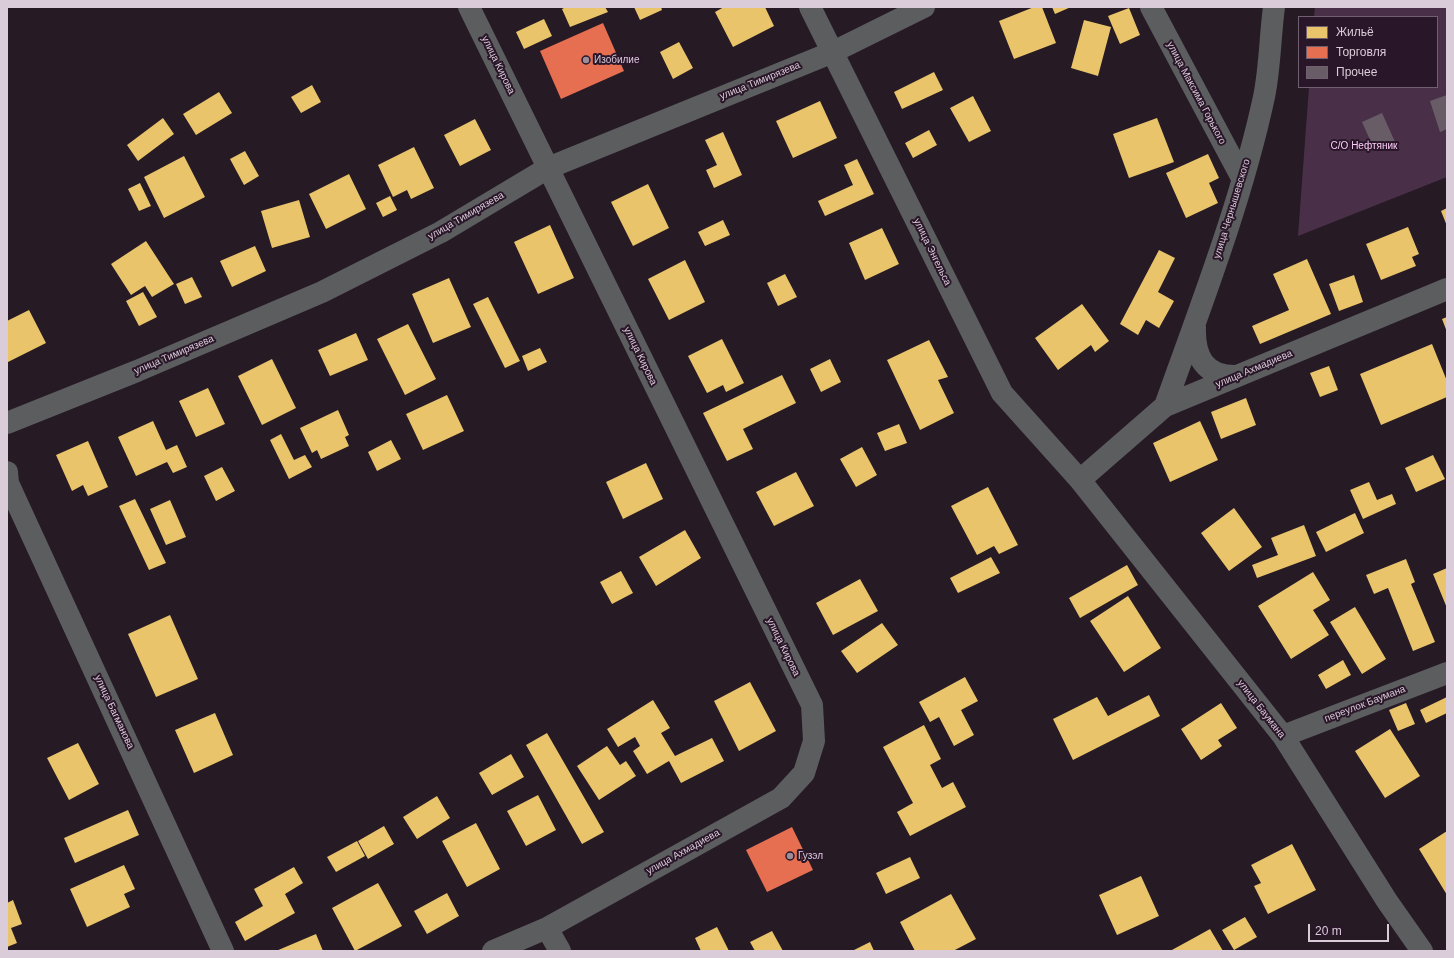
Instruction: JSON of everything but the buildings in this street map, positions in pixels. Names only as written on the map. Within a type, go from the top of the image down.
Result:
[{"type":"street","name":"улица Кирова","points":[[469,7],[812,705]]},
{"type":"street","name":"улица Энгельса","points":[[810,7],[1002,393],[1080,480]]},
{"type":"street","name":"улица Тимирязева","points":[[7,423],[137,371],[322,292],[441,232],[548,168],[833,52],[924,7]]},
{"type":"street","name":"улица Максима Горького","points":[[1150,7],[1242,178]]},
{"type":"street","name":"улица Чернышевского","points":[[1165,406],[1195,322],[1242,178],[1264,96],[1274,7]]},
{"type":"street","name":"улица Ахмадиева","points":[[1080,480],[1165,406],[1447,289]]},
{"type":"street","points":[[1195,322],[1194,336],[1198,353],[1205,366],[1216,374],[1237,376]]},
{"type":"street","name":"улица Багманова","points":[[7,472],[8,483],[224,951]]},
{"type":"street","name":"улица Баумана","points":[[1080,480],[1283,736],[1387,901],[1422,951]]},
{"type":"street","name":"переулок Баумана","points":[[1283,736],[1447,673]]},
{"type":"street","name":"улица Ахмадиева","points":[[492,951],[547,928],[781,798],[804,773],[814,741],[812,705]]},
{"type":"street","points":[[547,928],[560,951]]},
{"type":"green space","name":"С/О Нефтяник","points":[[1315,7],[1447,7],[1447,177],[1298,236],[1309,88],[1438,88],[1438,16],[1314,16]]},
{"type":"place","name":"Изобилие","points":[[586,60]]},
{"type":"place","name":"Гузэл","points":[[790,856]]}]
